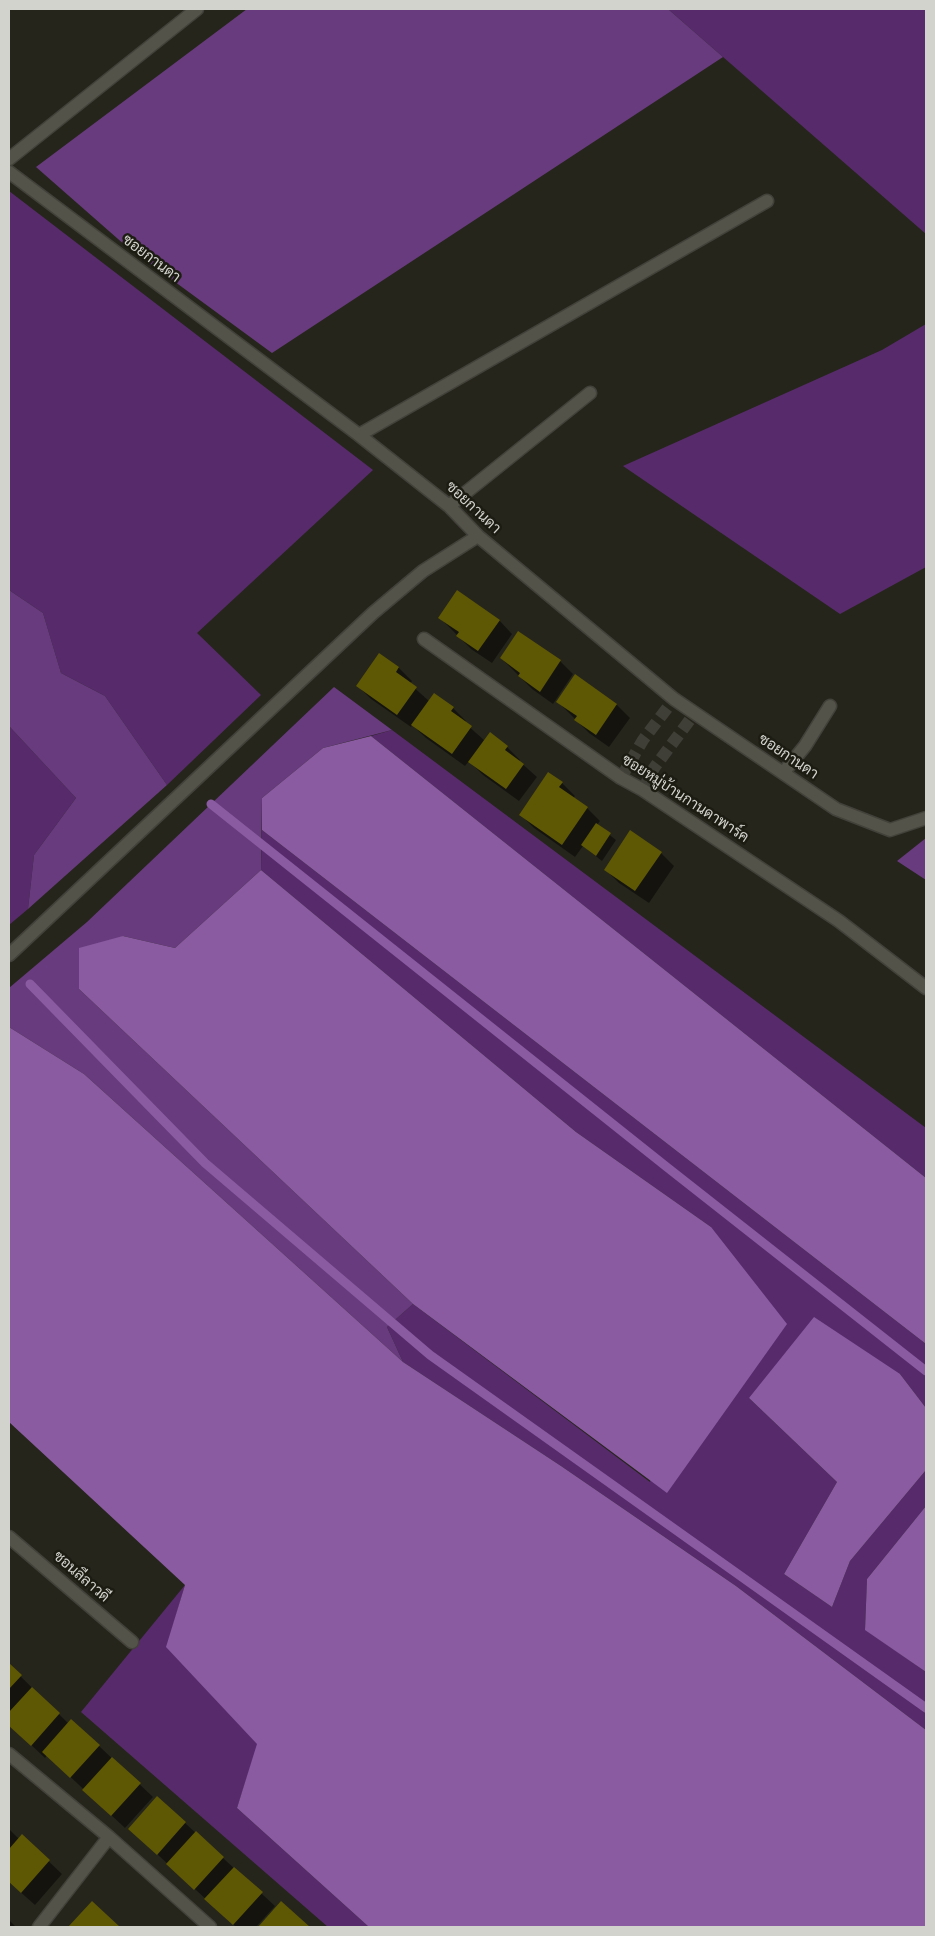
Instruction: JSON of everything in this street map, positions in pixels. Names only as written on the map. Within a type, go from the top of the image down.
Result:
[{"type":"street","points":[[9,159],[197,9]]},
{"type":"street","name":"ซอยกานดา","points":[[9,172],[359,435],[449,506],[478,536],[674,699],[836,810],[890,830],[926,818]]},
{"type":"street","points":[[359,435],[767,201]]},
{"type":"street","points":[[449,506],[590,393]]},
{"type":"street","points":[[9,955],[373,613],[423,571],[478,536]]},
{"type":"street","name":"ซอยหมู่บ้านกานดาพาร์ค","points":[[424,639],[621,778],[643,790],[839,921],[926,988]]},
{"type":"street","points":[[783,773],[805,746],[830,706]]},
{"type":"street","name":"ซอนลีลาวดี","points":[[9,1537],[132,1642]]},
{"type":"street","points":[[9,1754],[109,1837],[210,1927]]},
{"type":"street","points":[[39,1927],[109,1837]]},
{"type":"shaded area","points":[[247,9],[668,9],[723,57],[272,353],[126,246],[36,167]]},
{"type":"shaded area","points":[[668,9],[926,9],[926,234]]},
{"type":"shaded area","points":[[9,191],[373,470],[197,633],[261,695],[167,785],[105,696],[61,673],[43,613],[9,590]]},
{"type":"shaded area","points":[[926,324],[926,567],[840,614],[623,466],[882,350]]},
{"type":"shaded area","points":[[9,590],[43,613],[61,673],[105,696],[167,785],[28,909],[34,855],[76,798],[9,726]]},
{"type":"shaded area","points":[[334,687],[392,730],[323,748],[262,798],[261,870],[175,948],[123,936],[79,989],[413,1304],[387,1327],[403,1362],[84,1074],[9,1027],[9,988],[87,922]]},
{"type":"shaded area","points":[[9,726],[76,798],[34,855],[28,909],[9,925]]},
{"type":"shaded area","points":[[392,730],[926,1128],[926,1178],[371,736]]},
{"type":"shaded area","points":[[371,736],[926,1178],[926,1344],[262,830],[262,798],[323,748]]},
{"type":"shaded area","points":[[262,830],[926,1344],[926,1408],[900,1374],[749,1398],[837,1482],[784,1574],[832,1607],[850,1561],[926,1470],[926,1506],[867,1579],[865,1629],[926,1672],[926,1730],[736,1586],[561,1466],[403,1362],[387,1327],[413,1304],[650,1482],[711,1227],[576,1132],[261,870]]},
{"type":"shaded area","points":[[926,838],[926,880],[897,861]]},
{"type":"shaded area","points":[[261,870],[576,1132],[711,1227],[787,1324],[667,1493],[413,1304],[79,989],[79,948],[123,936],[175,948]]},
{"type":"shaded area","points":[[9,1027],[84,1074],[403,1362],[561,1466],[736,1586],[926,1730],[926,1927],[369,1927],[237,1808],[257,1744],[166,1647],[185,1585],[9,1422]]},
{"type":"shaded area","points":[[814,1317],[900,1374],[926,1408],[926,1470],[850,1561],[832,1607],[784,1574],[837,1482],[749,1398]]},
{"type":"shaded area","points":[[926,1506],[926,1672],[865,1630],[867,1579]]},
{"type":"shaded area","points":[[185,1585],[167,1647],[258,1744],[237,1808],[369,1927],[328,1927],[81,1712]]},
{"type":"building","points":[[457,590],[500,620],[478,651],[456,636],[459,632],[438,618]]},
{"type":"building","points":[[518,631],[561,660],[540,692],[518,676],[520,673],[500,658]]},
{"type":"building","points":[[379,653],[399,667],[396,672],[417,687],[397,715],[356,686]]},
{"type":"building","points":[[575,674],[617,704],[596,735],[574,720],[577,716],[556,702]]},
{"type":"building","points":[[434,693],[454,707],[451,711],[472,726],[452,754],[411,725]]},
{"type":"building","points":[[490,732],[508,746],[505,750],[524,764],[506,789],[468,762]]},
{"type":"building","points":[[548,772],[563,782],[559,787],[588,807],[562,845],[519,815]]},
{"type":"building","points":[[596,823],[611,833],[596,856],[581,845]]},
{"type":"building","points":[[630,830],[662,852],[635,891],[604,870]]},
{"type":"building","points":[[9,1663],[22,1675],[9,1689]]},
{"type":"building","points":[[32,1687],[60,1713],[31,1746],[9,1726],[9,1712]]},
{"type":"building","points":[[71,1719],[100,1745],[70,1778],[42,1752]]},
{"type":"building","points":[[112,1757],[141,1783],[111,1816],[82,1790]]},
{"type":"building","points":[[157,1796],[186,1822],[157,1855],[128,1829]]},
{"type":"building","points":[[196,1831],[224,1857],[194,1890],[166,1864]]},
{"type":"building","points":[[22,1834],[50,1860],[21,1893],[9,1882],[9,1849]]},
{"type":"building","points":[[234,1867],[263,1892],[233,1925],[204,1899]]},
{"type":"building","points":[[92,1901],[120,1927],[68,1927]]},
{"type":"building","points":[[281,1901],[310,1927],[258,1927]]},
{"type":"waterway","points":[[211,804],[926,1371]]},
{"type":"waterway","points":[[30,984],[205,1163],[430,1355],[926,1708]]},
{"type":"tunnel","points":[[621,778],[643,740],[674,699]]},
{"type":"tunnel","points":[[643,790],[654,768],[695,713]]}]
